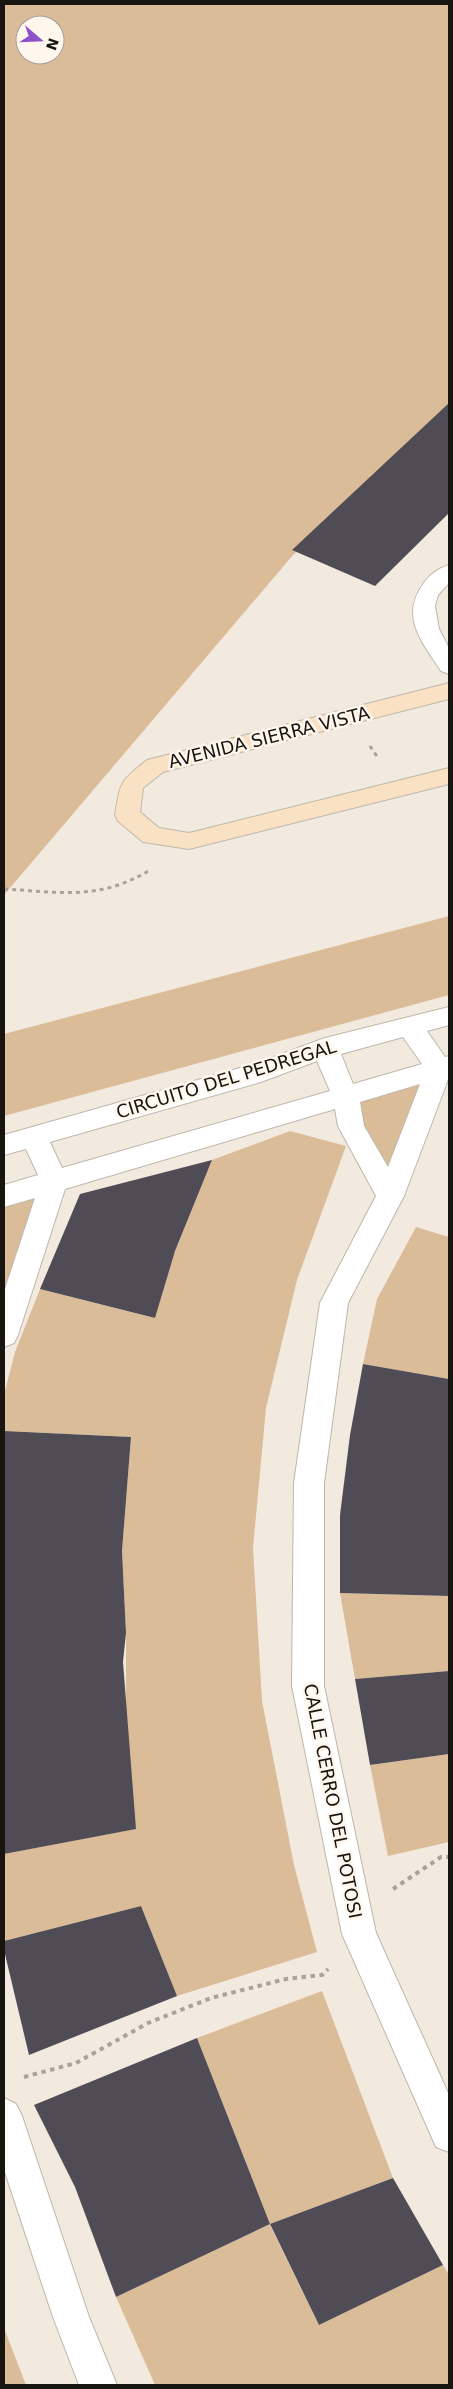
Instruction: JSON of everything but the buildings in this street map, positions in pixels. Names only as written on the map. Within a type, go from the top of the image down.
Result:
[{"type":"main road","name":"AVENIDA SIERRA VISTA","points":[[449,691],[155,766],[132,785],[126,815],[152,836],[189,841],[449,776]]},
{"type":"street","points":[[449,572],[440,578],[427,595],[423,614],[428,633],[449,666]]},
{"type":"street","name":"CIRCUITO DEL PEDREGAL","points":[[4,1145],[261,1072],[325,1048],[449,1016]]},
{"type":"street","points":[[4,1196],[346,1098],[444,1067],[410,1027]]},
{"type":"street","points":[[325,1048],[346,1098],[351,1126],[390,1196]]},
{"type":"street","name":"CALLE CERRO DEL POTOSI","points":[[444,1067],[390,1196],[334,1303],[308,1482],[308,1686],[359,1934],[449,2134]]},
{"type":"street","points":[[4,1335],[54,1181],[34,1136]]},
{"type":"street","points":[[4,2116],[71,2318],[98,2385]]},
{"type":"path","points":[[351,716],[398,789]]},
{"type":"path","points":[[4,889],[80,895],[122,886],[140,877],[189,841]]},
{"type":"path","points":[[22,2077],[76,2063],[148,2023],[211,1998],[286,1979],[322,1975],[359,1934],[396,1886],[441,1857],[449,1857]]},
{"type":"shaded area","points":[[4,4],[449,4],[449,410],[293,555],[4,895]]},
{"type":"shaded area","points":[[449,916],[449,995],[4,1116],[4,1034]]},
{"type":"shaded area","points":[[436,1071],[390,1194],[350,1098]]},
{"type":"shaded area","points":[[290,1131],[346,1146],[297,1280],[266,1408],[253,1548],[262,1701],[294,1865],[317,1952],[177,1996],[141,1906],[4,1941],[4,1854],[135,1829],[126,1719],[126,1633],[122,1551],[131,1437],[4,1431],[4,1395],[15,1352],[40,1289],[155,1318],[173,1256],[212,1160]]},
{"type":"shaded area","points":[[54,1182],[22,1248],[4,1318],[4,1198]]},
{"type":"shaded area","points":[[416,1227],[449,1237],[449,1379],[363,1364],[377,1299]]},
{"type":"shaded area","points":[[340,1593],[449,1596],[449,1671],[355,1679]]},
{"type":"shaded area","points":[[449,1754],[449,1842],[388,1856],[370,1765]]},
{"type":"shaded area","points":[[322,1991],[393,2178],[270,2225],[319,2325],[443,2265],[449,2275],[449,2385],[155,2385],[116,2297],[270,2224],[197,2038]]},
{"type":"shaded area","points":[[4,2328],[26,2385],[4,2385]]}]
